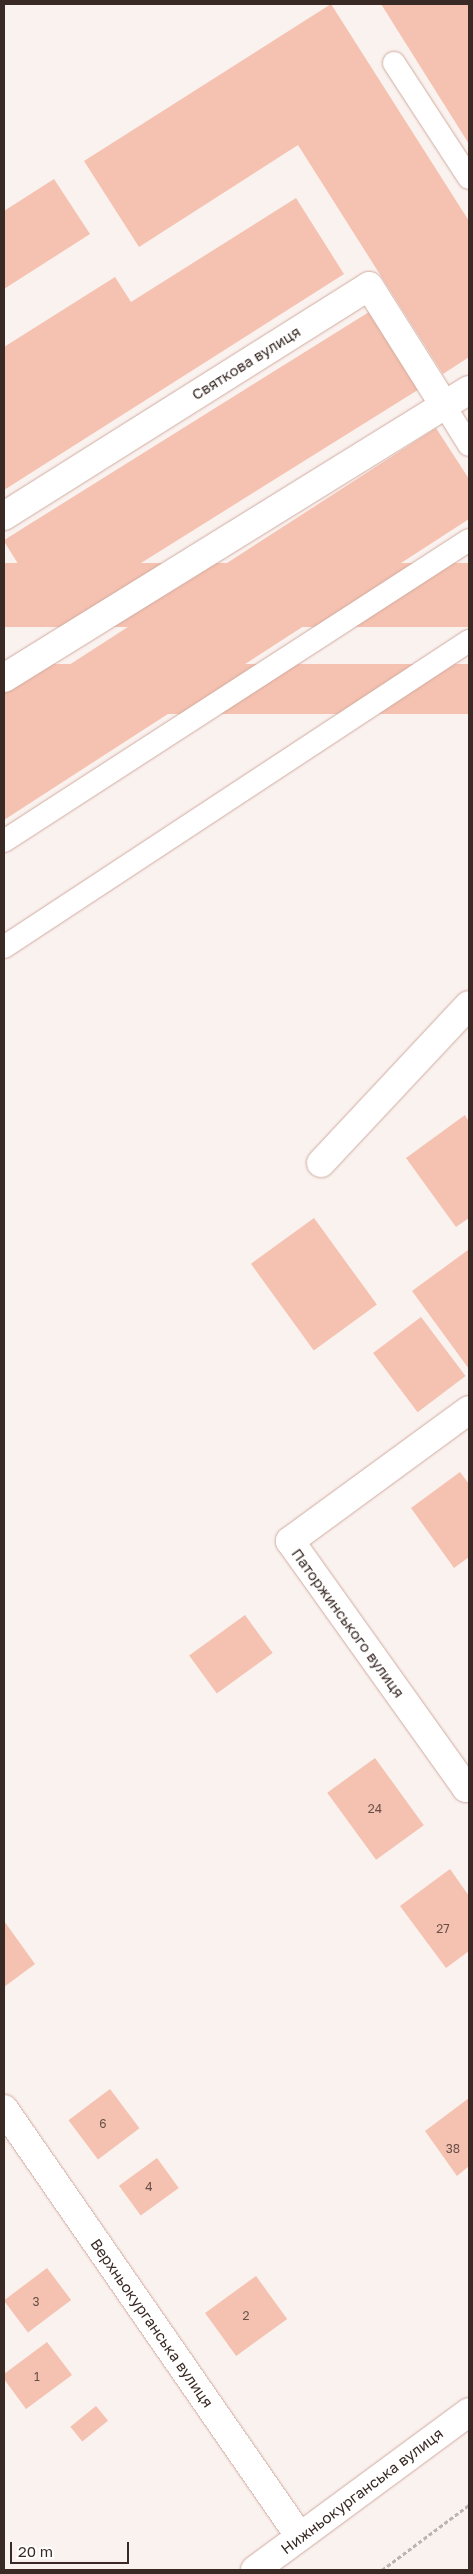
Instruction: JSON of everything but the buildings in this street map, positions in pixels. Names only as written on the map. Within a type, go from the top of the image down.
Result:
[{"type":"street","name":"Святкова вулиця","points":[[4,516],[369,286],[444,405]]},
{"type":"street","points":[[4,678],[469,390]]},
{"type":"street","points":[[321,1163],[469,1005]]},
{"type":"street","name":"Паторжинського вулиця","points":[[468,1786],[290,1541],[469,1410]]},
{"type":"street","name":"Верхньокурганська вулиця","points":[[4,2108],[300,2537]]},
{"type":"street","name":"Нижньокурганська вулиця","points":[[255,2570],[469,2412]]},
{"type":"lane","points":[[394,63],[469,178]]},
{"type":"lane","points":[[444,405],[469,445]]},
{"type":"lane","points":[[4,841],[469,540]]},
{"type":"lane","points":[[4,947],[469,641]]},
{"type":"path","points":[[382,2570],[469,2506]]}]
